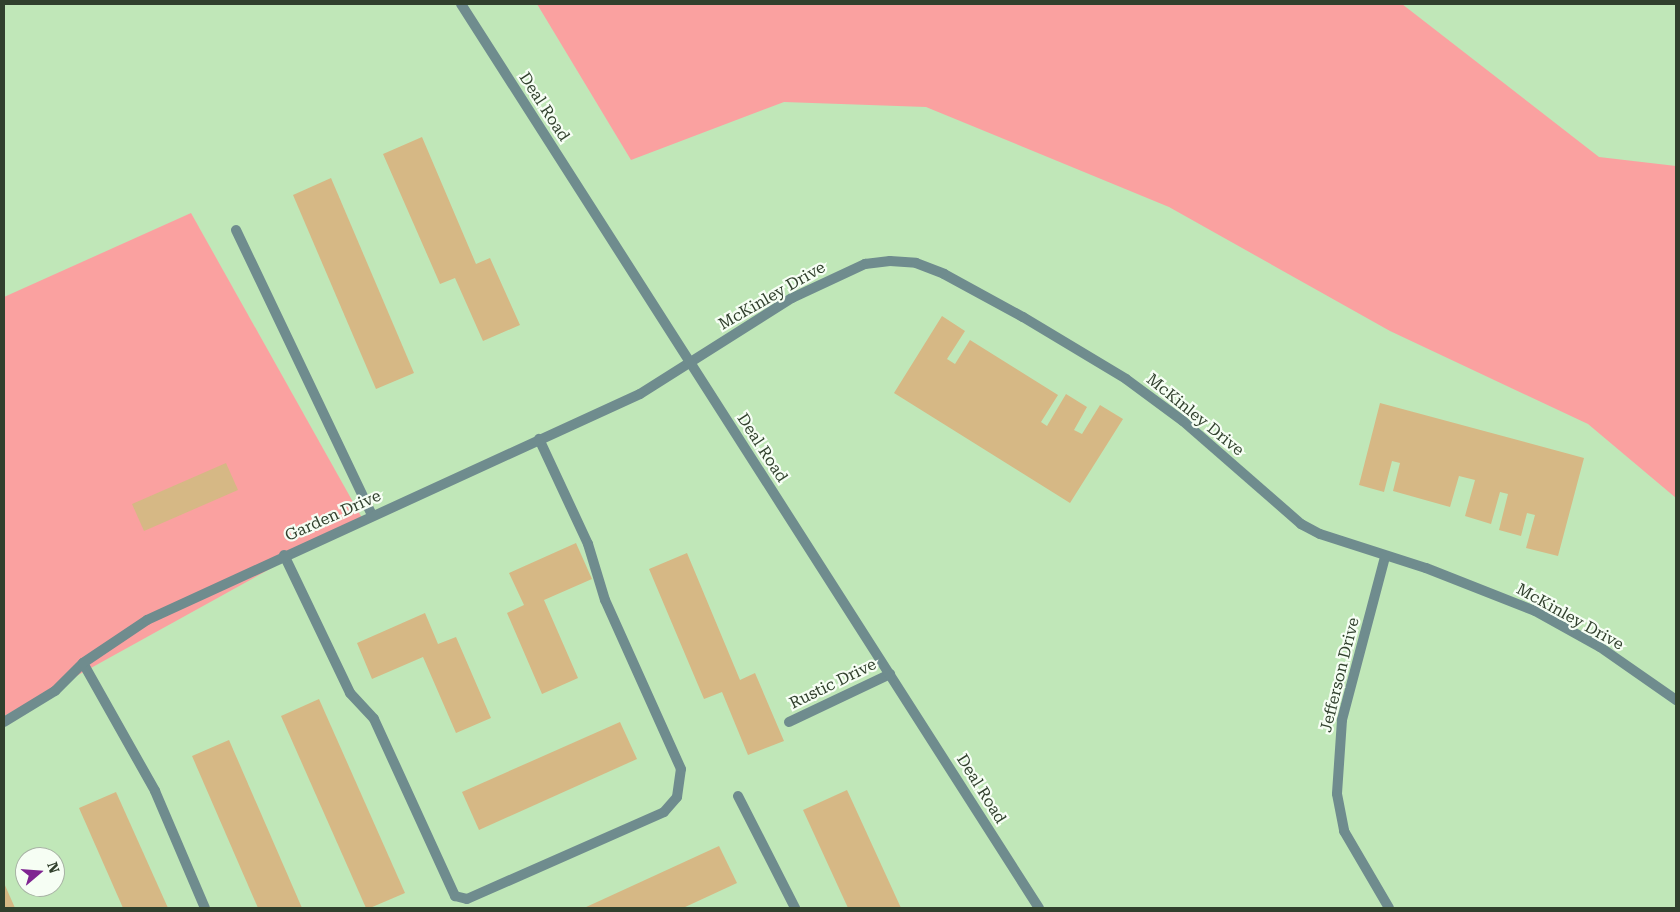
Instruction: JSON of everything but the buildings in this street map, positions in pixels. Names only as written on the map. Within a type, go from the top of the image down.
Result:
[{"type":"street","name":"Deal Road","points":[[461,4],[1039,908]]},
{"type":"street","points":[[236,230],[372,514]]},
{"type":"street","name":"McKinley Drive","points":[[690,362],[792,298],[842,273],[865,264],[890,261],[916,263],[944,274],[1023,316],[1126,379],[1183,421],[1301,524],[1320,534],[1453,578],[1535,611],[1600,648],[1676,700]]},
{"type":"street","name":"Garden Drive","points":[[4,722],[55,691],[83,663],[147,620],[372,514],[640,394],[690,362]]},
{"type":"street","points":[[284,555],[350,693],[374,719],[455,896],[467,899],[664,812],[677,797],[681,769],[605,600],[588,544],[539,439]]},
{"type":"street","name":"Jefferson Drive","points":[[1385,557],[1342,720],[1337,794],[1344,831],[1389,908]]},
{"type":"street","points":[[83,663],[155,791],[205,908]]},
{"type":"street","name":"Rustic Drive","points":[[788,722],[890,674]]},
{"type":"street","points":[[738,796],[794,908]]},
{"type":"shaded area","points":[[537,4],[1402,4],[1599,157],[1676,166],[1676,498],[1588,424],[1390,331],[1169,207],[926,107],[784,102],[631,160]]},
{"type":"shaded area","points":[[191,213],[362,518],[4,716],[4,297]]}]
